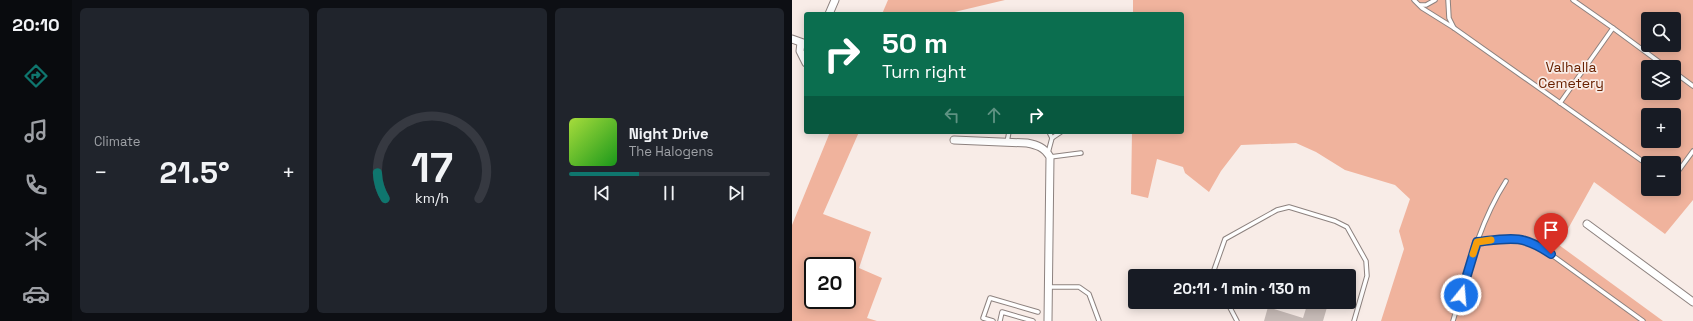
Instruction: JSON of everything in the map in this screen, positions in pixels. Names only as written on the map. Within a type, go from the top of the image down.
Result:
[{"type":"street","points":[[829,12],[835,0]]},
{"type":"street","points":[[792,39],[803,44],[800,51],[804,59]]},
{"type":"street","points":[[954,140],[1037,145],[1049,156],[1048,321]]},
{"type":"street","points":[[1587,224],[1693,302]]},
{"type":"lane","points":[[1414,0],[1641,161]]},
{"type":"lane","points":[[1419,5],[1426,5],[1435,0]]},
{"type":"lane","points":[[1448,0],[1449,18],[1454,28]]},
{"type":"lane","points":[[1573,0],[1656,60]]},
{"type":"lane","points":[[1560,103],[1612,28]]},
{"type":"lane","points":[[1681,77],[1693,86]]},
{"type":"lane","points":[[1007,142],[1009,134]]},
{"type":"lane","points":[[1050,134],[1052,138],[1049,156],[1081,154]]},
{"type":"lane","points":[[1052,138],[1058,134]]},
{"type":"lane","points":[[1681,167],[1693,151]]},
{"type":"lane","points":[[1453,321],[1477,242],[1489,211],[1506,181]]},
{"type":"lane","points":[[1214,269],[1225,239],[1277,210],[1289,207],[1335,221],[1347,227],[1366,261],[1368,269],[1368,276],[1354,321]]},
{"type":"lane","points":[[1477,242],[1514,238],[1538,245],[1643,321]]},
{"type":"lane","points":[[1049,287],[1079,287],[1089,294],[1099,321]]},
{"type":"lane","points":[[993,321],[983,318],[990,298],[1038,312]]},
{"type":"lane","points":[[1009,314],[1012,304]]},
{"type":"lane","points":[[1231,309],[1237,321]]},
{"type":"lane","points":[[1000,321],[1002,312],[1033,321]]},
{"type":"green space","points":[[888,0],[1005,0],[954,12],[883,12]]},
{"type":"green space","name":"Valhalla Cemetery","points":[[1133,0],[1693,0],[1693,200],[1665,234],[1594,182],[1559,245],[1663,321],[1381,321],[1404,249],[1399,231],[1410,199],[1395,185],[1345,170],[1316,152],[1296,143],[1241,145],[1221,171],[1209,192],[1185,173],[1183,167],[1157,159],[1148,198],[1131,194],[1132,134],[1184,134],[1184,12],[1133,12]]},
{"type":"green space","points":[[829,134],[858,134],[823,214],[871,232],[859,268],[882,278],[867,318],[877,321],[792,321],[792,225]]},
{"type":"building","points":[[1267,309],[1274,309],[1303,318],[1306,309],[1327,309],[1323,321],[1264,321]]},
{"type":"slow traffic","points":[[1473,254],[1477,242],[1491,240]]},
{"type":"route","points":[[1461,295],[1477,242],[1514,238],[1538,245],[1551,254]]}]
